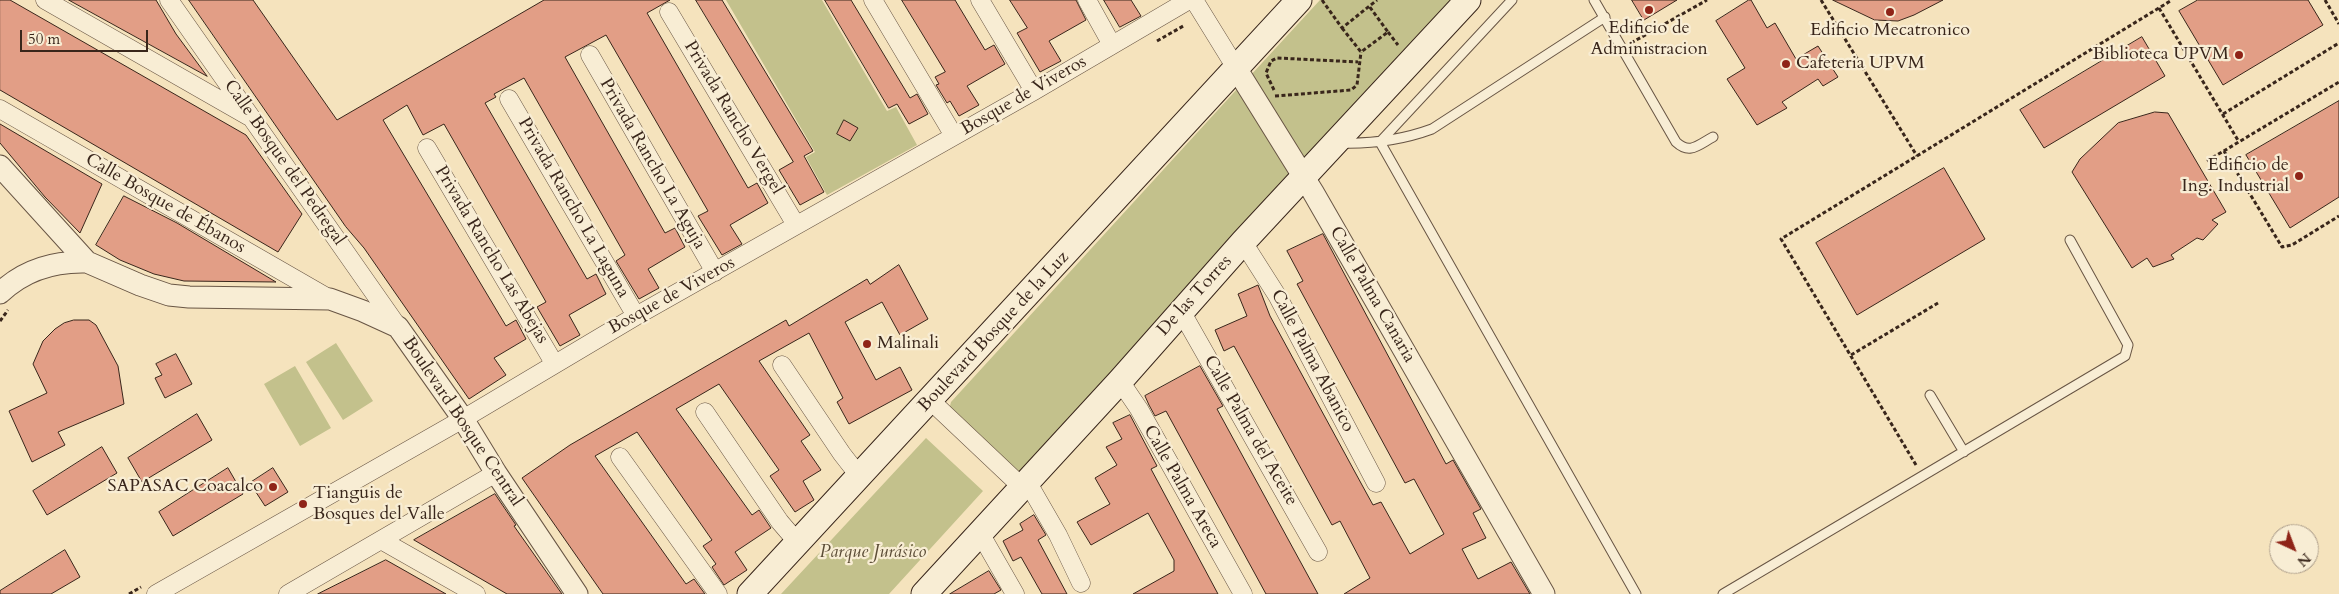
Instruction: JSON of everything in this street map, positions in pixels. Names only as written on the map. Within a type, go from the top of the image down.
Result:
[{"type":"main road","name":"De las Torres","points":[[924,594],[1026,485],[1303,176],[1336,143],[1468,0]]},
{"type":"main road","name":"Boulevard Bosque de la Luz","points":[[750,594],[1236,68],[1287,5]]},
{"type":"street","points":[[45,0],[253,118]]},
{"type":"street","name":"Calle Bosque del Pedregal","points":[[169,0],[398,327]]},
{"type":"street","points":[[873,0],[954,136]]},
{"type":"street","points":[[980,0],[1034,91]]},
{"type":"street","points":[[1087,0],[1112,46]]},
{"type":"street","name":"Bosque de Viveros","points":[[156,594],[462,419],[636,316],[1034,91],[1188,0]]},
{"type":"street","name":"Calle Palma Canaria","points":[[1194,0],[1303,176],[1544,594]]},
{"type":"street","name":"Privada Rancho Vergel","points":[[669,12],[796,225]]},
{"type":"street","name":"Privada Rancho La Aguja","points":[[590,56],[715,272]]},
{"type":"street","name":"Privada Rancho La Laguna","points":[[509,99],[636,316]]},
{"type":"street","name":"Calle Bosque de Ébanos","points":[[0,109],[330,299]]},
{"type":"street","name":"Privada Rancho Las Abejas","points":[[427,148],[554,363]]},
{"type":"street","name":"Boulevard Bosque Central","points":[[1,171],[88,262],[169,295],[330,299],[398,327],[462,419],[578,594]]},
{"type":"street","name":"Calle Palma Abanico","points":[[1243,242],[1278,297],[1376,483]]},
{"type":"street","points":[[5,300],[10,283],[51,264],[66,261],[88,262]]},
{"type":"street","name":"Calle Palma del Aceite","points":[[1181,311],[1318,552]]},
{"type":"street","points":[[782,365],[842,454],[860,477]]},
{"type":"street","name":"Calle Palma Areca","points":[[1120,381],[1138,409],[1243,594]]},
{"type":"street","points":[[930,401],[1026,485],[1058,535],[1081,583]]},
{"type":"street","points":[[705,412],[780,522],[798,543]]},
{"type":"street","points":[[620,457],[718,594]]},
{"type":"street","points":[[288,594],[496,473]]},
{"type":"street","points":[[980,534],[1015,594]]},
{"type":"street","points":[[380,540],[476,594]]},
{"type":"lane","points":[[1380,142],[1512,0]]},
{"type":"lane","points":[[1594,0],[1676,142],[1682,148],[1690,149],[1713,137]]},
{"type":"lane","points":[[1336,143],[1380,142],[1412,136],[1432,129],[1605,17]]},
{"type":"lane","points":[[1380,142],[1636,594]]},
{"type":"lane","points":[[1723,594],[2125,356],[2128,346],[2070,240]]},
{"type":"lane","points":[[1930,395],[1964,452]]},
{"type":"path","points":[[1322,0],[1361,52]]},
{"type":"path","points":[[1342,28],[1377,0]]},
{"type":"path","points":[[1623,48],[1707,0]]},
{"type":"path","points":[[1820,0],[1917,156]]},
{"type":"path","points":[[1923,476],[1781,239],[2172,0]]},
{"type":"path","points":[[2324,0],[2339,24]]},
{"type":"path","points":[[1254,97],[1351,90],[1357,85],[1358,62],[1361,52],[1388,32],[1369,6]]},
{"type":"path","points":[[2160,8],[2239,142]]},
{"type":"path","points":[[2223,114],[2339,43]]},
{"type":"path","points":[[1281,104],[1266,73],[1271,61],[1277,58],[1358,62]]},
{"type":"path","points":[[2208,161],[2339,82]]},
{"type":"path","points":[[2224,151],[2282,247],[2292,245],[2339,216]]},
{"type":"path","points":[[0,321],[5,300]]},
{"type":"path","points":[[1851,355],[1938,303]]},
{"type":"green space","points":[[726,0],[822,0],[887,111],[896,107],[917,145],[827,195],[806,157],[815,152]]},
{"type":"green space","points":[[1320,0],[1451,0],[1305,159],[1301,160],[1250,76]]},
{"type":"green space","points":[[1238,88],[1291,175],[1019,473],[949,410],[951,402]]},
{"type":"green space","points":[[336,343],[373,401],[343,420],[306,362]]},
{"type":"green space","points":[[295,366],[331,428],[300,446],[264,384]]},
{"type":"green space","name":"Parque Jurásico","points":[[926,438],[983,491],[889,594],[781,594]]},
{"type":"building","points":[[0,0],[10,0],[246,135],[302,214],[278,252],[0,90]]},
{"type":"building","points":[[69,0],[156,0],[176,34],[207,76]]},
{"type":"building","points":[[189,0],[253,0],[337,120],[544,0],[670,0],[647,13],[748,188],[757,183],[768,203],[730,225],[742,244],[722,255],[698,216],[708,211],[606,35],[565,57],[665,233],[675,228],[685,247],[648,269],[659,288],[639,299],[616,261],[625,255],[524,78],[494,94],[496,97],[485,103],[587,279],[596,274],[606,294],[569,315],[580,335],[560,346],[537,307],[546,302],[444,124],[423,135],[407,105],[383,120],[506,326],[516,320],[526,339],[494,358],[506,375],[469,399],[364,248],[346,227]]},
{"type":"building","points":[[696,0],[722,0],[813,151],[804,156],[824,192],[800,205],[779,170],[793,162]]},
{"type":"building","points":[[825,0],[851,0],[910,98],[917,94],[928,114],[909,124],[897,104],[889,108]]},
{"type":"building","points":[[902,0],[955,0],[985,50],[994,45],[1005,64],[967,86],[979,105],[959,116],[950,101],[947,103],[936,85],[939,84],[935,77],[945,72]]},
{"type":"building","points":[[1010,0],[1076,0],[1086,20],[1049,41],[1061,61],[1040,72],[1017,33],[1027,28]]},
{"type":"building","points":[[1104,0],[1131,0],[1141,16],[1120,27]]},
{"type":"building","name":"Edificio de Administracion","points":[[1632,0],[1677,0],[1644,20]]},
{"type":"building","name":"Cafeteria UPVM","points":[[1751,0],[1767,28],[1775,23],[1796,59],[1818,46],[1838,77],[1823,86],[1818,79],[1782,102],[1787,108],[1757,125],[1727,79],[1745,68],[1716,21]]},
{"type":"building","name":"Edificio Mecatronico","points":[[1833,0],[1943,0],[1898,21],[1875,20]]},
{"type":"building","name":"Biblioteca UPVM","points":[[2198,0],[2308,0],[2323,25],[2223,85],[2179,11]]},
{"type":"building","points":[[2142,37],[2165,76],[2044,148],[2020,110]]},
{"type":"building","name":"Edificio de Ing. Industrial","points":[[2339,101],[2339,197],[2290,228],[2246,155]]},
{"type":"building","points":[[2155,112],[2168,113],[2226,212],[2212,220],[2218,224],[2203,240],[2197,238],[2171,255],[2174,259],[2153,267],[2147,258],[2132,268],[2072,172],[2080,159],[2118,123]]},
{"type":"building","points":[[844,120],[858,128],[850,141],[837,134]]},
{"type":"building","points":[[0,124],[102,184],[80,233],[45,197],[0,143]]},
{"type":"building","points":[[1944,168],[1985,239],[1857,315],[1816,243]]},
{"type":"building","points":[[124,196],[177,223],[276,282],[184,281],[154,274],[120,260],[96,245]]},
{"type":"building","points":[[1323,234],[1446,464],[1453,460],[1481,509],[1473,513],[1486,538],[1462,549],[1478,579],[1511,562],[1530,594],[1344,594],[1370,578],[1340,521],[1332,525],[1234,346],[1224,351],[1215,330],[1247,316],[1238,294],[1258,285],[1270,316],[1373,505],[1381,502],[1410,554],[1444,534],[1414,479],[1405,483],[1297,284],[1303,281],[1287,251]]},
{"type":"building","points":[[899,265],[928,319],[900,335],[882,302],[845,322],[876,380],[900,367],[912,390],[849,424],[837,402],[843,398],[809,333],[759,361],[810,435],[801,441],[821,470],[803,481],[814,500],[795,512],[770,476],[779,470],[719,384],[676,409],[752,515],[759,510],[771,528],[735,552],[747,570],[724,585],[712,567],[716,564],[703,546],[712,540],[637,432],[595,456],[686,584],[694,579],[705,594],[603,594],[522,478],[570,445],[786,320],[789,326],[867,279],[870,284]]},
{"type":"building","points":[[74,320],[89,320],[96,325],[118,366],[124,404],[58,432],[65,445],[32,462],[9,411],[47,393],[33,364],[43,341],[55,329],[64,323]]},
{"type":"building","points":[[176,354],[192,384],[165,398],[155,378],[162,375],[156,364]]},
{"type":"building","points":[[1200,366],[1223,406],[1217,409],[1318,594],[1266,594],[1166,411],[1155,416],[1149,405],[1145,396]]},
{"type":"building","points":[[197,414],[212,440],[142,482],[128,458]]},
{"type":"building","points":[[1130,415],[1157,466],[1151,469],[1218,594],[1133,594],[1174,571],[1174,560],[1148,513],[1091,545],[1077,522],[1110,504],[1095,478],[1117,465],[1106,447],[1122,439],[1113,423]]},
{"type":"building","points":[[102,447],[117,473],[47,515],[33,491]]},
{"type":"building","points":[[228,468],[243,494],[173,536],[159,512]]},
{"type":"building","points":[[273,468],[288,492],[265,506],[250,483]]},
{"type":"building","points":[[495,494],[516,525],[514,526],[562,594],[507,594],[414,540]]},
{"type":"building","points":[[1034,515],[1046,535],[1038,540],[1067,594],[1042,594],[1021,557],[1013,561],[1003,541],[1023,530],[1020,524]]},
{"type":"building","points":[[65,550],[80,577],[51,594],[0,594],[0,591]]},
{"type":"building","points":[[386,560],[446,594],[318,594]]},
{"type":"building","points":[[989,571],[1001,590],[994,594],[950,594]]},
{"type":"place","name":"Edificio de Administracion","points":[[1649,10]]},
{"type":"place","name":"Edificio Mecatronico","points":[[1890,12]]},
{"type":"place","name":"Biblioteca UPVM","points":[[2239,55]]},
{"type":"place","name":"Cafeteria UPVM","points":[[1786,64]]},
{"type":"place","name":"Edificio de Ing. Industrial","points":[[2299,176]]},
{"type":"place","name":"Malinali","points":[[867,344]]},
{"type":"place","name":"SAPASAC Coacalco","points":[[273,487]]},
{"type":"place","name":"Tianguis de Bosques del Valle","points":[[303,504]]}]
